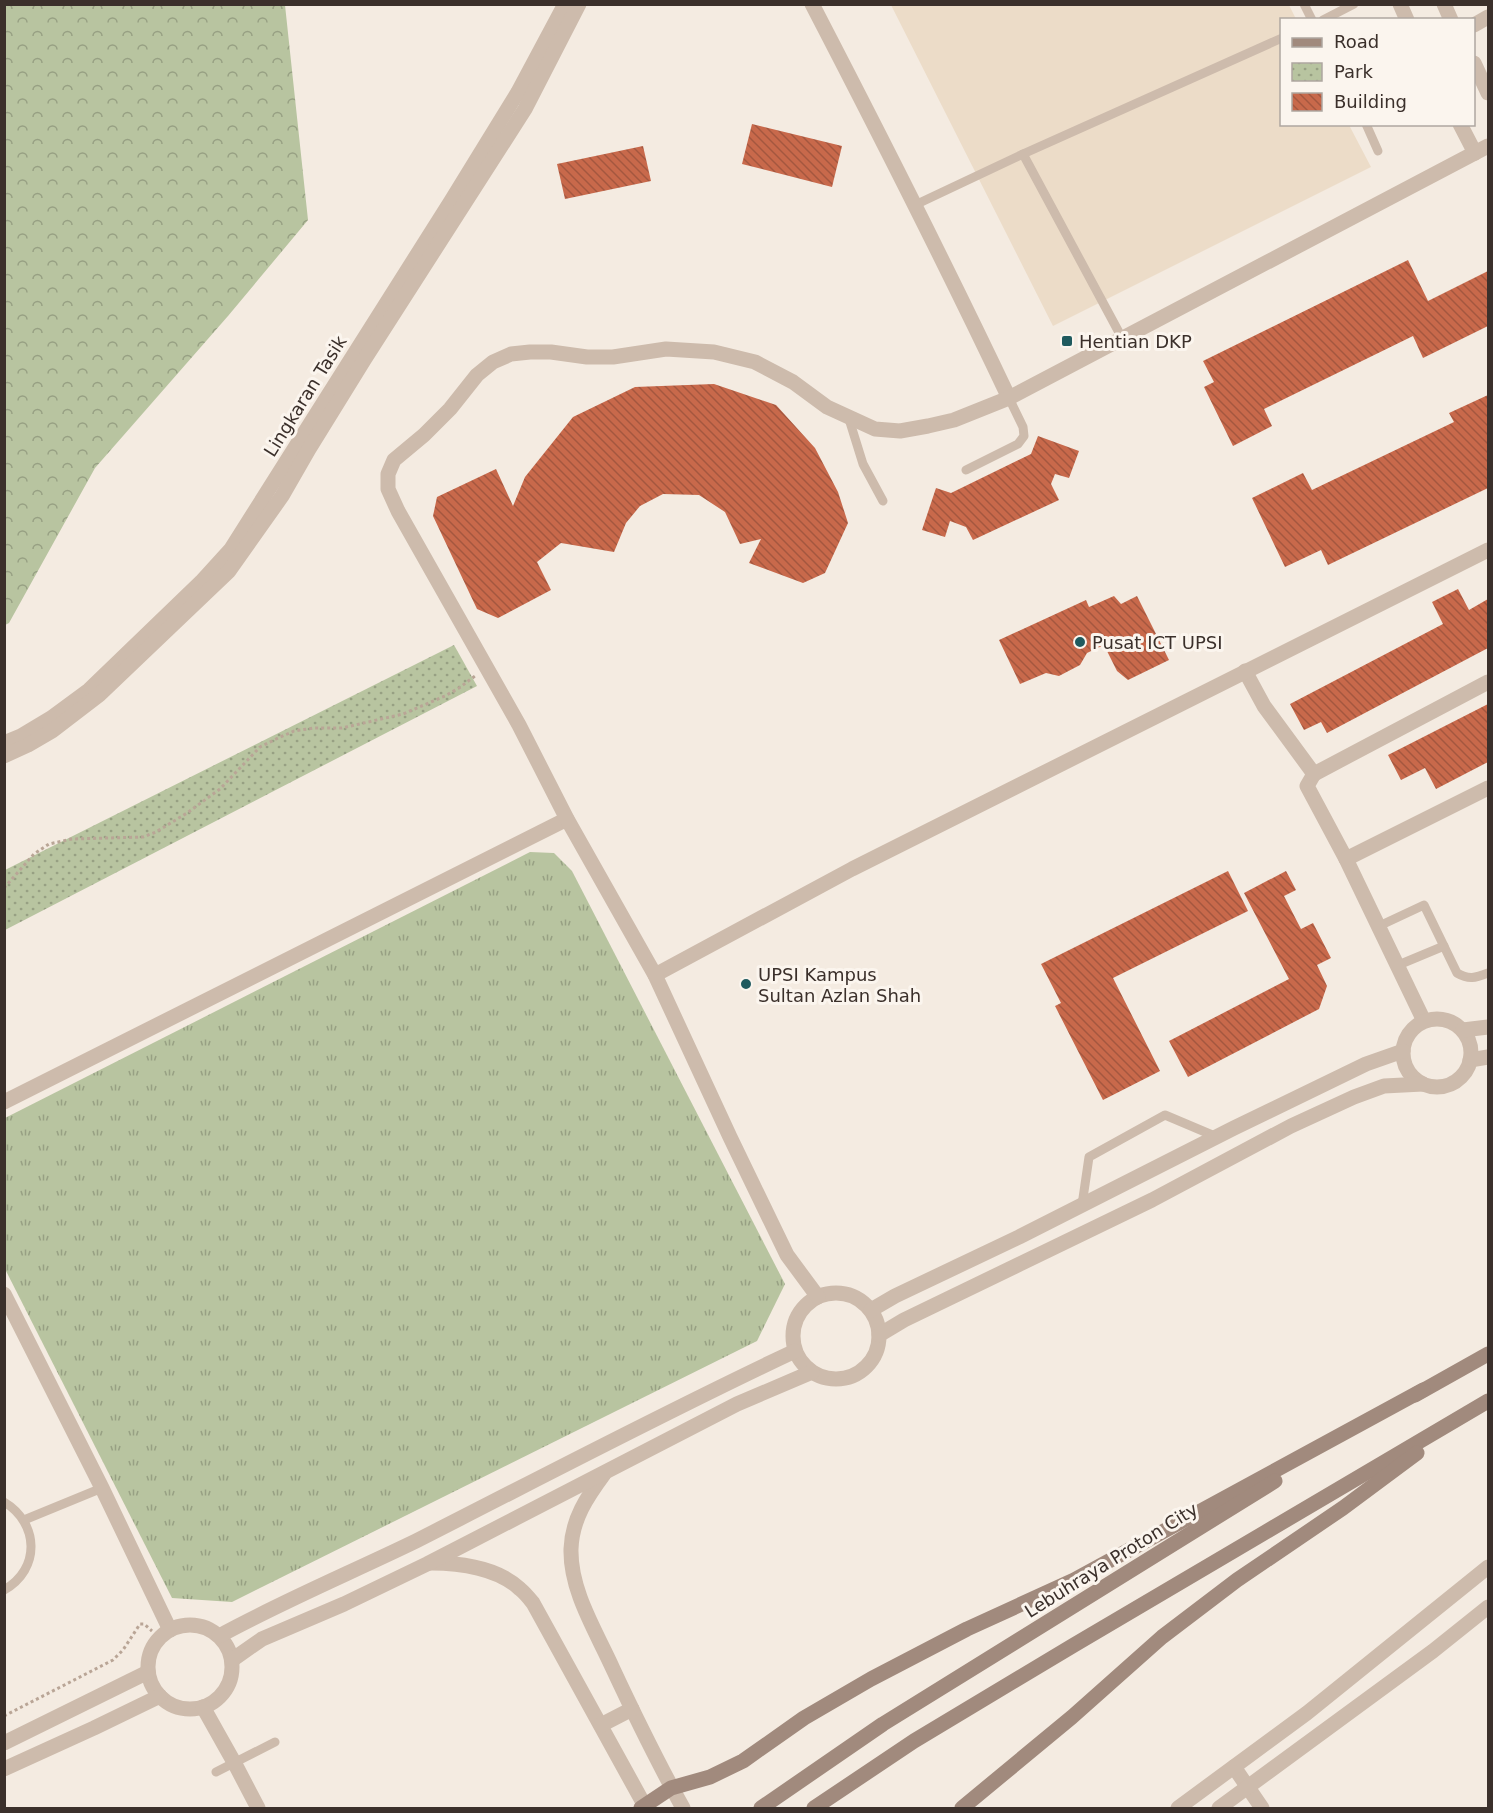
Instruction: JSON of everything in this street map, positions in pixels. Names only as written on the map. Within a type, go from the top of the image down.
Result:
[{"type":"main road","name":"Lebuhraya Proton City","points":[[761,1809],[883,1724],[1423,1390],[1488,1354]]},
{"type":"main road","points":[[644,1808],[671,1788],[710,1777],[743,1761],[804,1718],[871,1679],[967,1629],[1074,1580],[1423,1390]]},
{"type":"main road","points":[[814,1809],[914,1741],[1486,1402]]},
{"type":"main road","points":[[962,1809],[1072,1717],[1162,1637],[1237,1580],[1343,1508],[1486,1402]]},
{"type":"street","name":"Lingkaran Tasik","points":[[4,743],[21,736],[51,718],[89,690],[201,582],[231,549],[518,92],[564,4]]},
{"type":"street","points":[[4,756],[52,731],[85,706],[124,673],[229,571],[282,496],[358,370],[525,109],[579,4]]},
{"type":"street","points":[[812,4],[915,205],[1009,398]]},
{"type":"street","points":[[1400,4],[1406,18]]},
{"type":"street","points":[[1444,4],[1450,18]]},
{"type":"street","points":[[1475,67],[1488,93]]},
{"type":"street","points":[[818,1297],[787,1255],[655,975],[567,819],[519,725],[398,511],[388,489],[388,474],[394,459],[424,435],[450,409],[477,375],[493,362],[511,354],[530,352],[613,357],[666,349],[714,352],[755,362],[793,382],[827,407],[875,429],[900,431],[954,420],[1009,398],[1482,149],[1462,126]]},
{"type":"street","points":[[655,975],[852,869],[1488,550]]},
{"type":"street","points":[[1245,671],[1264,706],[1314,774]]},
{"type":"street","points":[[1424,1022],[1346,859],[1307,786],[1314,774],[1488,682]]},
{"type":"street","points":[[1346,859],[1488,788]]},
{"type":"street","points":[[4,1102],[567,819]]},
{"type":"street","points":[[1444,1019],[1463,1030],[1468,1039],[1471,1049],[1467,1070],[1452,1083],[1432,1087],[1414,1078],[1408,1070],[1403,1051],[1406,1039],[1413,1028],[1424,1022],[1444,1019]]},
{"type":"street","points":[[1463,1030],[1488,1028]]},
{"type":"street","points":[[871,1310],[895,1296],[1366,1064],[1403,1051]]},
{"type":"street","points":[[1470,1060],[1488,1057]]},
{"type":"street","points":[[879,1335],[904,1320],[1152,1200],[1291,1126],[1384,1086],[1423,1084]]},
{"type":"street","points":[[832,1293],[847,1294],[860,1300],[871,1310],[878,1326],[878,1347],[874,1358],[857,1374],[846,1378],[823,1377],[812,1372],[799,1359],[793,1339],[794,1326],[799,1314],[807,1304],[818,1297],[832,1293]]},
{"type":"street","points":[[4,1294],[102,1488],[165,1634]]},
{"type":"street","points":[[219,1636],[261,1613],[414,1541],[683,1404],[795,1351]]},
{"type":"street","points":[[232,1660],[262,1639],[344,1604],[427,1564],[736,1404],[812,1372]]},
{"type":"street","points":[[605,1472],[576,1518],[571,1547],[573,1575],[586,1611],[632,1709],[683,1809]]},
{"type":"street","points":[[427,1564],[451,1563],[480,1568],[520,1588],[533,1603],[644,1808]]},
{"type":"street","points":[[1178,1809],[1307,1713],[1488,1567]]},
{"type":"street","points":[[1219,1809],[1247,1786],[1433,1651],[1488,1607]]},
{"type":"street","points":[[195,1625],[219,1636],[228,1647],[232,1660],[232,1675],[226,1689],[216,1700],[203,1707],[191,1709],[169,1703],[154,1689],[148,1672],[148,1659],[153,1648],[165,1634],[182,1626],[195,1625]]},
{"type":"street","points":[[4,1743],[148,1672]]},
{"type":"street","points":[[4,1769],[160,1696]]},
{"type":"street","points":[[203,1707],[258,1809]]},
{"type":"street","points":[[601,1725],[632,1709]]},
{"type":"street","points":[[1234,1767],[1262,1809]]},
{"type":"lane","points":[[1304,4],[1311,18]]},
{"type":"lane","points":[[1327,18],[1354,4]]},
{"type":"lane","points":[[915,205],[1280,38]]},
{"type":"lane","points":[[1367,126],[1378,151]]},
{"type":"lane","points":[[1023,154],[1122,338]]},
{"type":"lane","points":[[966,470],[1018,444],[1024,435],[1023,427],[1009,398]]},
{"type":"lane","points":[[849,419],[863,464],[883,501]]},
{"type":"lane","points":[[1377,927],[1424,905],[1457,973],[1465,978],[1474,978],[1488,973]]},
{"type":"lane","points":[[1396,966],[1444,946]]},
{"type":"lane","points":[[1082,1205],[1089,1157],[1165,1115],[1217,1137]]},
{"type":"lane","points":[[24,1520],[102,1488]]},
{"type":"lane","points":[[4,1502],[14,1508],[24,1520],[31,1534],[32,1550],[28,1565],[19,1579],[4,1590]]},
{"type":"lane","points":[[216,1772],[275,1742]]},
{"type":"path","points":[[4,888],[34,854],[49,844],[72,839],[143,837],[156,832],[220,789],[260,747],[294,730],[342,728],[403,714],[459,688],[486,668]]},
{"type":"path","points":[[4,1716],[113,1660],[123,1650],[140,1624],[165,1634]]},
{"type":"green space","points":[[5,4],[285,5],[308,220],[228,316],[95,468],[9,623],[5,625]]},
{"type":"green space","points":[[454,645],[477,686],[5,930],[5,870]]},
{"type":"green space","points":[[530,852],[554,853],[572,871],[785,1284],[757,1341],[232,1602],[172,1598],[5,1269],[5,1118]]},
{"type":"shaded area","points":[[891,5],[1289,5],[1296,18],[1280,18],[1280,126],[1350,126],[1371,167],[1053,326]]},
{"type":"building","points":[[752,124],[842,146],[832,187],[742,164]]},
{"type":"building","points":[[643,146],[651,181],[565,199],[557,164]]},
{"type":"building","points":[[1408,260],[1428,301],[1488,271],[1488,326],[1423,358],[1413,336],[1264,409],[1272,426],[1233,446],[1204,387],[1214,382],[1203,361]]},
{"type":"building","points":[[714,384],[776,405],[815,448],[838,492],[848,523],[825,573],[803,583],[749,563],[761,539],[740,544],[725,512],[699,495],[663,494],[640,506],[626,523],[614,552],[561,543],[537,562],[551,590],[498,618],[477,609],[433,516],[437,497],[496,469],[513,506],[525,477],[573,417],[635,387]]},
{"type":"building","points":[[1488,395],[1488,488],[1328,565],[1321,550],[1285,567],[1252,498],[1303,473],[1312,490],[1454,422],[1449,413]]},
{"type":"building","points":[[1038,436],[1079,451],[1069,478],[1055,474],[1051,484],[1059,500],[973,540],[966,527],[950,521],[945,537],[922,530],[936,488],[951,493],[1031,454]]},
{"type":"building","points":[[1458,589],[1469,610],[1488,599],[1488,648],[1327,733],[1321,722],[1304,730],[1290,704],[1443,624],[1432,602]]},
{"type":"building","name":"Pusat ICT UPSI","points":[[1114,596],[1121,604],[1137,596],[1169,660],[1128,680],[1117,671],[1104,645],[1087,653],[1080,665],[1059,676],[1046,673],[1020,684],[999,640],[1086,600],[1089,607]]},
{"type":"building","points":[[1488,704],[1488,762],[1436,789],[1425,768],[1401,780],[1388,755]]},
{"type":"building","points":[[1228,871],[1248,911],[1113,978],[1160,1071],[1103,1100],[1055,1006],[1061,1003],[1041,964]]},
{"type":"building","points":[[1286,871],[1296,890],[1284,896],[1301,929],[1313,923],[1331,958],[1317,965],[1327,986],[1319,1009],[1188,1077],[1169,1041],[1289,979],[1244,893]]},
{"type":"place","name":"Hentian DKP","points":[[1067,341]]},
{"type":"place","name":"Pusat ICT UPSI","points":[[1080,642]]},
{"type":"place","name":"UPSI Kampus Sultan Azlan Shah","points":[[746,984]]}]
